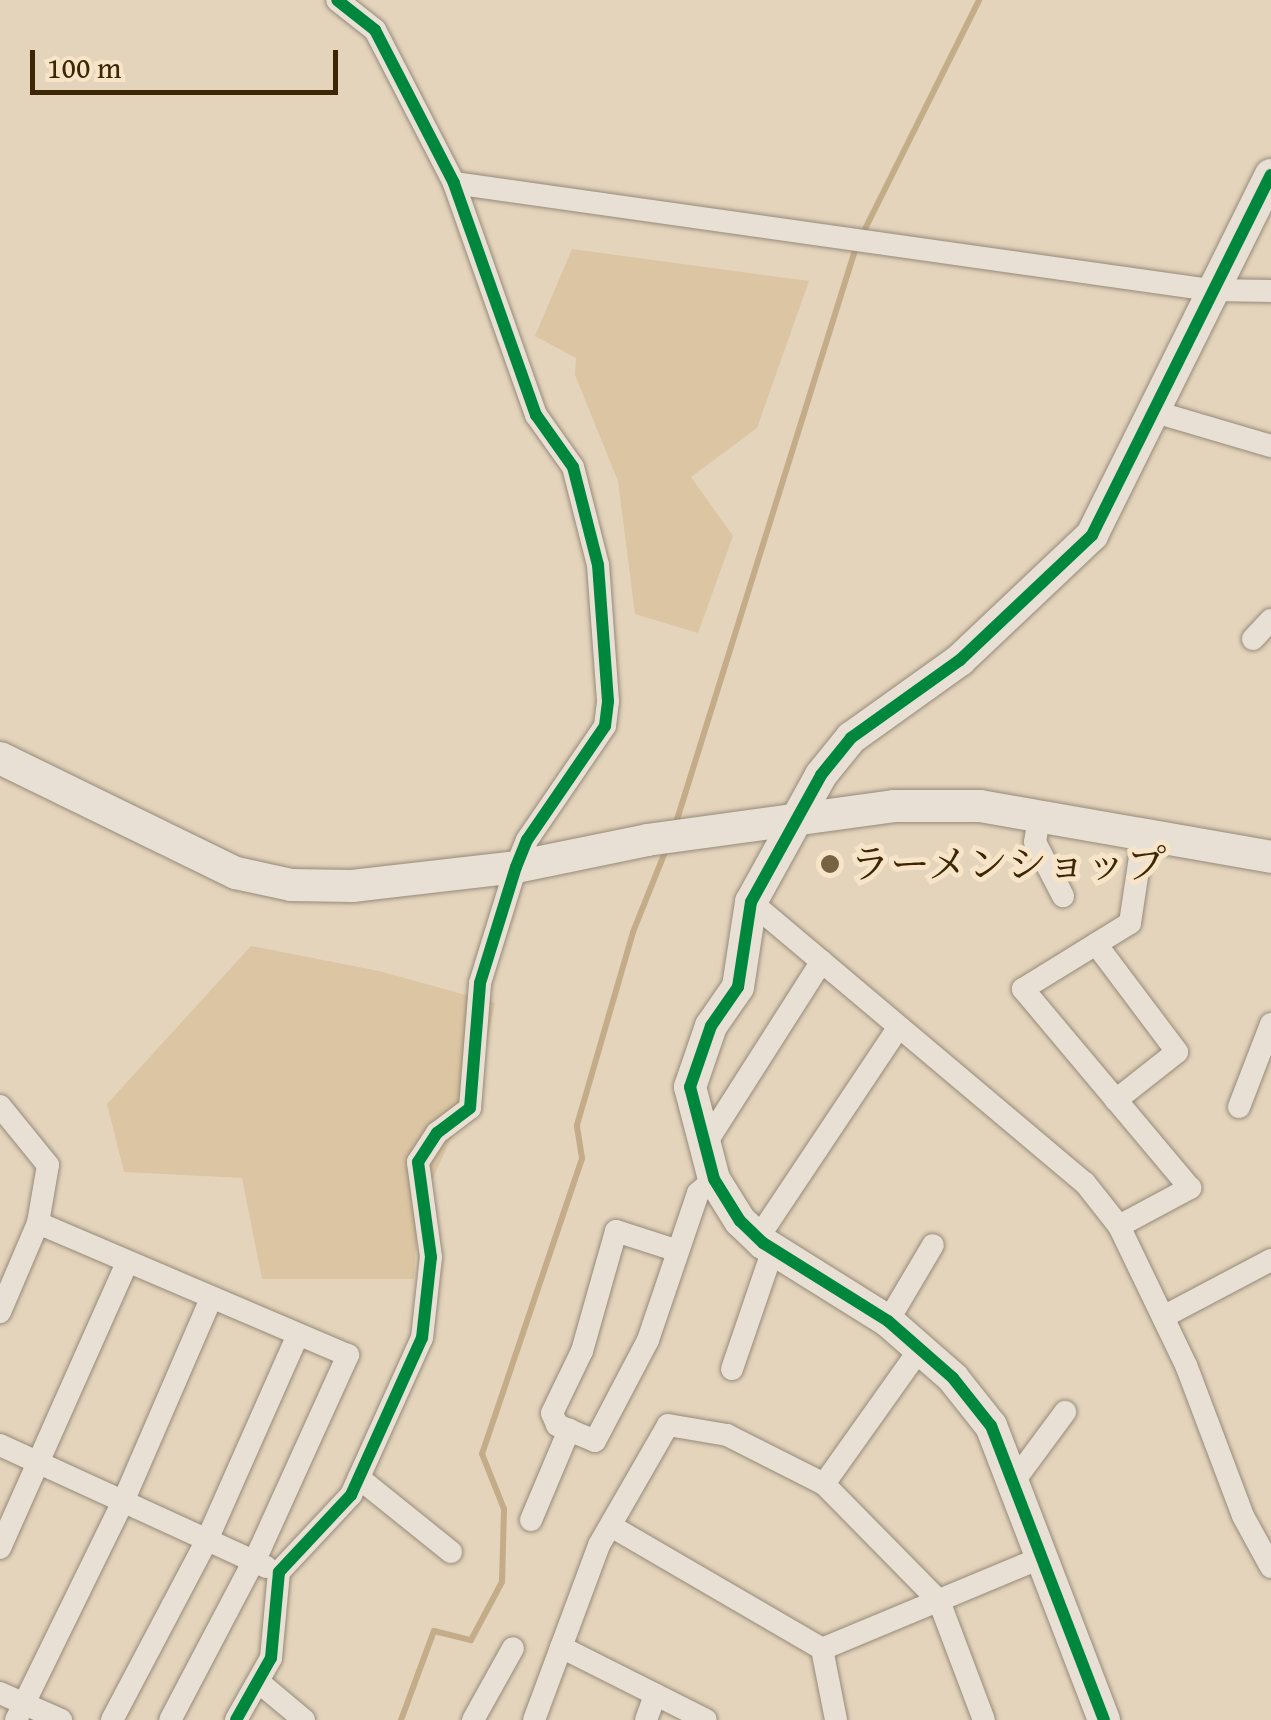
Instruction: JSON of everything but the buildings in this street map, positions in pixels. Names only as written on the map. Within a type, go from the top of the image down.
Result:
[{"type":"street","points":[[236,1720],[261,1684],[271,1658],[279,1572],[351,1495],[422,1338],[432,1257],[418,1162],[437,1133],[470,1108],[480,984],[526,840],[605,726],[607,634],[598,565],[572,467],[536,415],[454,183],[375,30],[337,0]]},
{"type":"street","points":[[1104,1720],[1014,1480],[975,1404],[888,1321],[766,1244],[714,1179],[690,1087],[711,1026],[738,987],[751,902],[794,818],[851,738],[960,660],[1092,536],[1271,175]]},
{"type":"street","points":[[454,183],[1211,290],[1271,291]]},
{"type":"street","points":[[1152,411],[1271,446]]},
{"type":"street","points":[[1253,639],[1271,620]]},
{"type":"street","points":[[0,758],[236,874],[291,885],[352,886],[516,867],[794,818],[894,806],[980,806],[1271,857]]},
{"type":"street","points":[[1039,817],[1035,842],[1063,896]]},
{"type":"street","points":[[1118,1226],[1190,1188],[1023,988],[1130,923],[1143,837]]},
{"type":"street","points":[[751,902],[1085,1183],[1118,1226],[1163,1317],[1243,1516],[1271,1568]]},
{"type":"street","points":[[1096,944],[1177,1052],[1116,1100]]},
{"type":"street","points":[[704,1146],[822,961]]},
{"type":"street","points":[[1239,1107],[1271,1024]]},
{"type":"street","points":[[732,1369],[766,1244],[898,1028]]},
{"type":"street","points":[[0,1106],[48,1164],[38,1223],[9,1265],[0,1312]]},
{"type":"street","points":[[676,1250],[616,1231],[582,1351],[552,1412],[557,1425],[595,1441],[648,1340],[698,1193],[714,1179]]},
{"type":"street","points":[[38,1223],[348,1356],[254,1562],[170,1720]]},
{"type":"street","points":[[888,1321],[933,1245]]},
{"type":"street","points":[[1163,1317],[1271,1260]]},
{"type":"street","points":[[0,1548],[127,1262]]},
{"type":"street","points":[[20,1712],[123,1502],[211,1299]]},
{"type":"street","points":[[112,1720],[207,1540],[298,1334]]},
{"type":"street","points":[[824,1484],[920,1349]]},
{"type":"street","points":[[1014,1480],[1065,1412]]},
{"type":"street","points":[[534,1720],[611,1526],[668,1425],[727,1435],[824,1484],[939,1602],[984,1720]]},
{"type":"street","points":[[531,1520],[569,1430]]},
{"type":"street","points":[[0,1445],[279,1572]]},
{"type":"street","points":[[358,1478],[451,1552]]},
{"type":"street","points":[[611,1526],[822,1649],[836,1720]]},
{"type":"street","points":[[822,1649],[1041,1558]]},
{"type":"street","points":[[561,1647],[706,1720]]},
{"type":"street","points":[[472,1720],[512,1648]]},
{"type":"street","points":[[261,1684],[304,1720]]},
{"type":"street","points":[[0,1693],[20,1712],[61,1720]]},
{"type":"street","points":[[646,1720],[655,1695]]},
{"type":"shaded area","points":[[572,249],[809,281],[757,428],[691,477],[733,536],[698,633],[635,614],[618,481],[575,375],[576,358],[535,336]]},
{"type":"shaded area","points":[[251,946],[379,971],[495,1003],[480,1076],[418,1210],[414,1279],[262,1279],[242,1178],[124,1172],[107,1104]]},
{"type":"waterway","points":[[862,235],[979,0]]},
{"type":"waterway","points":[[675,826],[856,247]]},
{"type":"waterway","points":[[401,1720],[434,1631],[471,1640],[502,1582],[504,1509],[482,1454],[582,1158],[577,1125],[633,932],[667,847]]},
{"type":"cycle path","points":[[236,1720],[271,1658],[279,1572],[351,1495],[422,1338],[431,1257],[418,1162],[437,1133],[470,1108],[480,983],[516,867],[527,840],[605,726],[608,701],[598,565],[573,467],[536,415],[454,183],[375,30],[337,0]]},
{"type":"cycle path","points":[[1104,1720],[991,1426],[953,1378],[888,1321],[763,1243],[740,1221],[714,1179],[690,1087],[711,1026],[738,987],[751,902],[821,775],[851,738],[960,660],[1092,535],[1271,175]]},
{"type":"place","name":"ラーメンショップ","points":[[830,864]]}]
